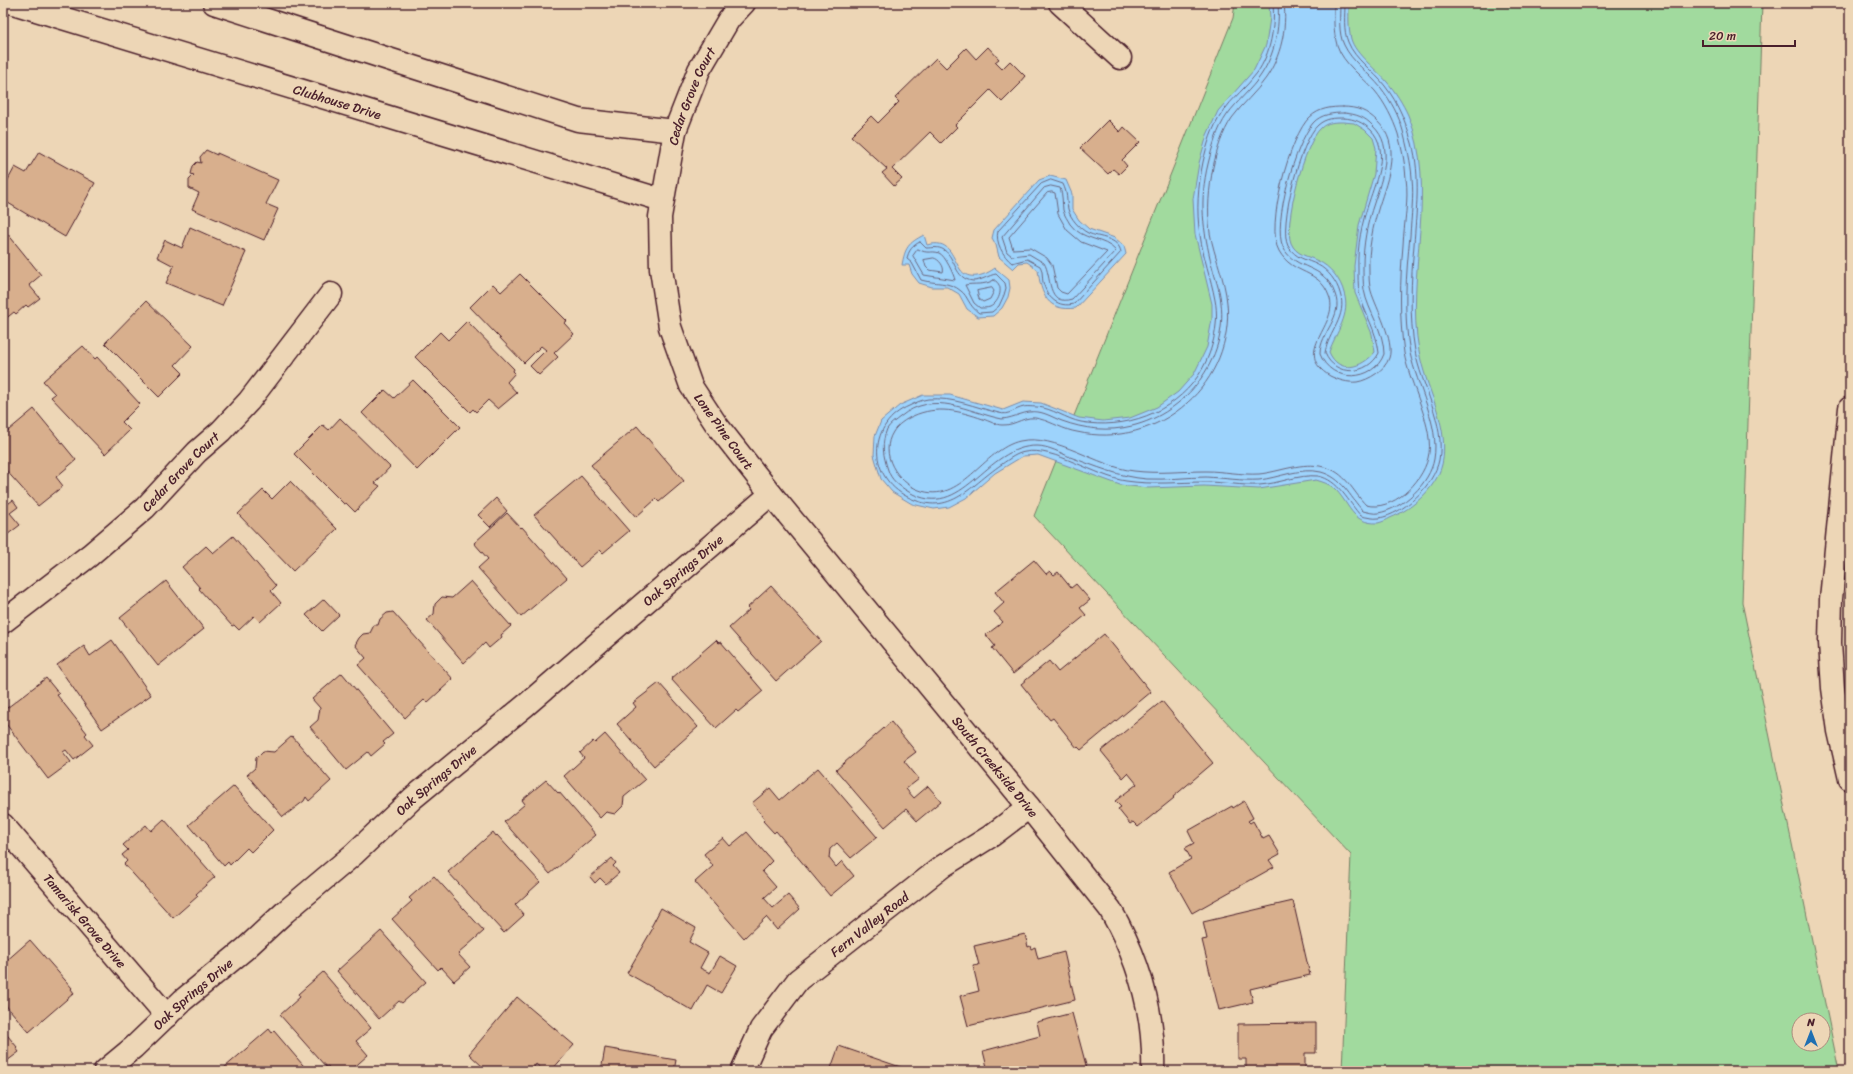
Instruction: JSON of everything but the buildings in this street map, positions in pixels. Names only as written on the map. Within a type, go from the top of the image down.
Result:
[{"type":"street","name":"Clubhouse Drive","points":[[13,3],[662,200]]},
{"type":"street","points":[[214,3],[578,120],[675,131]]},
{"type":"street","name":"Cedar Grove Court","points":[[662,200],[675,131],[699,70],[728,19],[744,3]]},
{"type":"street","points":[[1060,3],[1120,58]]},
{"type":"street","name":"Lone Pine Court","points":[[662,200],[660,217],[661,269],[670,327],[691,386],[716,424],[771,494]]},
{"type":"street","name":"Cedar Grove Court","points":[[3,622],[90,555],[145,508],[197,452],[221,431],[249,401],[331,294]]},
{"type":"street","points":[[1850,408],[1831,599],[1830,643],[1833,688],[1839,731],[1850,779]]},
{"type":"street","name":"South Creekside Drive","points":[[771,494],[1029,806],[1110,909],[1120,927],[1146,998],[1151,1020],[1154,1051],[1153,1071]]},
{"type":"street","name":"Oak Springs Drive","points":[[105,1071],[183,1000],[245,949],[290,908],[354,854],[413,798],[526,705],[771,494]]},
{"type":"street","name":"Fern Valley Road","points":[[742,1071],[761,1029],[798,980],[943,866],[991,836],[1029,806]]},
{"type":"street","name":"Tamarisk Grove Drive","points":[[3,825],[167,1016]]},
{"type":"green space","points":[[1235,3],[1762,3],[1742,602],[1827,1012],[1791,1012],[1791,1052],[1831,1052],[1831,1032],[1839,1071],[1342,1071],[1351,855],[1034,516],[1233,18]]},
{"type":"water","points":[[1269,3],[1349,3],[1349,30],[1353,45],[1383,77],[1399,98],[1408,115],[1417,143],[1421,172],[1420,232],[1416,292],[1416,322],[1419,351],[1439,418],[1444,445],[1441,469],[1431,487],[1408,509],[1378,523],[1362,520],[1356,516],[1334,488],[1326,483],[1316,480],[1259,489],[1204,486],[1148,488],[1120,485],[1038,455],[1023,456],[995,473],[966,498],[949,507],[934,509],[912,504],[892,492],[881,479],[874,455],[875,436],[881,421],[900,405],[923,395],[950,395],[1003,410],[1023,402],[1041,403],[1079,418],[1103,421],[1130,418],[1157,407],[1178,392],[1194,374],[1207,347],[1212,319],[1212,304],[1195,234],[1193,199],[1199,163],[1207,135],[1218,111],[1254,70],[1266,45],[1270,18]],"holes":[[[1328,123],[1354,123],[1365,130],[1373,138],[1376,148],[1374,174],[1359,225],[1354,266],[1355,293],[1372,334],[1375,352],[1364,362],[1351,367],[1339,364],[1333,359],[1329,352],[1342,323],[1346,309],[1343,288],[1327,266],[1299,253],[1293,247],[1289,233],[1293,202],[1302,165],[1315,136],[1321,128]]]},
{"type":"water","points":[[1050,176],[1066,180],[1072,194],[1072,209],[1079,220],[1089,229],[1115,238],[1124,246],[1126,254],[1076,308],[1058,307],[1047,300],[1041,287],[1038,270],[1027,262],[1019,263],[1013,269],[999,257],[996,245],[992,238],[994,230],[1039,180]]},
{"type":"water","points":[[924,235],[927,245],[940,244],[945,246],[963,273],[977,276],[987,273],[995,268],[1009,280],[1010,288],[1008,297],[1002,308],[993,316],[978,317],[967,309],[959,294],[947,287],[932,287],[919,283],[912,274],[909,265],[902,265],[904,254],[908,247]]}]
